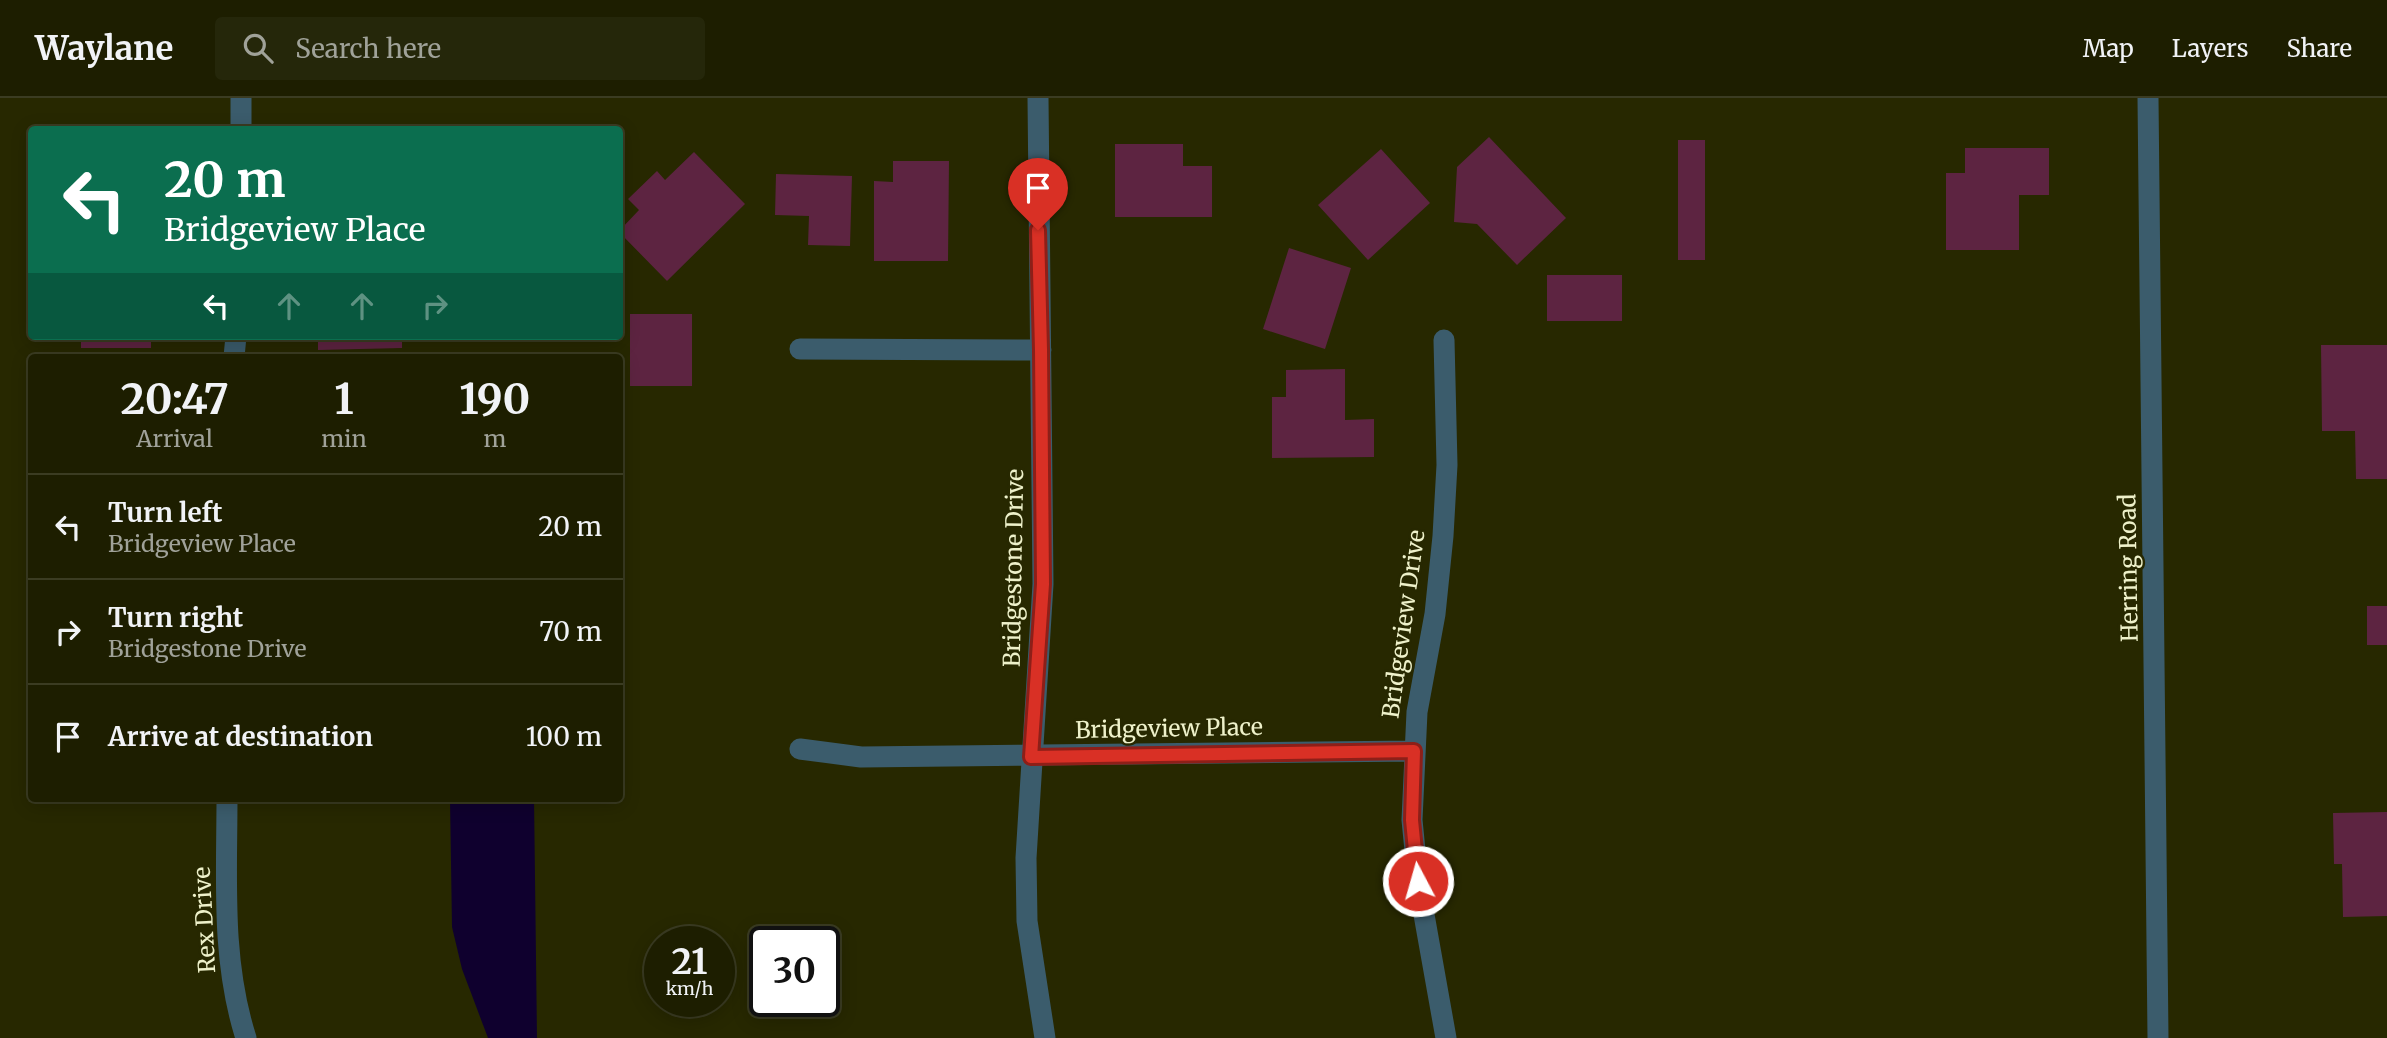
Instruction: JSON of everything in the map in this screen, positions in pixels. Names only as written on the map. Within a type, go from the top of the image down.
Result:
[{"type":"street","points":[[241,98],[241,126]]},
{"type":"street","name":"Bridgestone Drive","points":[[1038,98],[1043,584],[1026,858],[1027,921],[1045,1038]]},
{"type":"street","name":"Herring Road","points":[[2148,98],[2158,1038]]},
{"type":"street","name":"Bridgeview Drive","points":[[1444,340],[1447,465],[1443,536],[1435,614],[1417,712],[1412,820],[1418,881],[1446,1038]]},
{"type":"street","points":[[800,349],[1041,350]]},
{"type":"street","name":"Bridgeview Place","points":[[800,749],[861,757],[1414,751]]},
{"type":"street","name":"Rex Drive","points":[[227,802],[226,941],[237,1011],[246,1038]]},
{"type":"shaded area","points":[[450,802],[534,802],[537,1038],[488,1038],[462,969],[452,927]]},
{"type":"building","points":[[1489,137],[1566,218],[1517,265],[1477,224],[1454,222],[1457,167]]},
{"type":"building","points":[[1678,140],[1705,140],[1705,260],[1678,260]]},
{"type":"building","points":[[1115,144],[1183,144],[1183,166],[1212,166],[1212,217],[1115,217]]},
{"type":"building","points":[[1965,148],[2049,148],[2049,195],[2019,195],[2019,250],[1946,250],[1946,173],[1965,173]]},
{"type":"building","points":[[1381,149],[1430,203],[1368,260],[1318,205]]},
{"type":"building","points":[[694,152],[745,204],[667,281],[623,236],[623,227],[639,210],[628,199],[657,171],[665,180]]},
{"type":"building","points":[[893,161],[949,161],[948,261],[874,261],[874,181],[893,182]]},
{"type":"building","points":[[776,174],[852,176],[850,246],[808,245],[809,216],[775,215]]},
{"type":"building","points":[[1289,248],[1351,268],[1325,349],[1263,329]]},
{"type":"building","points":[[1547,275],[1622,275],[1622,321],[1547,321]]},
{"type":"building","points":[[630,314],[692,314],[692,386],[630,386]]},
{"type":"building","points":[[81,340],[151,340],[151,348],[81,348]]},
{"type":"building","points":[[318,340],[402,340],[402,348],[318,350]]},
{"type":"building","points":[[2321,345],[2387,345],[2387,479],[2356,479],[2355,431],[2322,431]]},
{"type":"building","points":[[1345,369],[1345,420],[1374,419],[1374,457],[1272,458],[1272,397],[1286,397],[1286,370]]},
{"type":"building","points":[[2367,606],[2387,606],[2387,645],[2367,645]]},
{"type":"building","points":[[2387,812],[2387,916],[2343,917],[2342,864],[2334,864],[2333,813]]},
{"type":"route","points":[[1038,230],[1043,584],[1031,757],[1414,751],[1412,820],[1418,881]]}]
